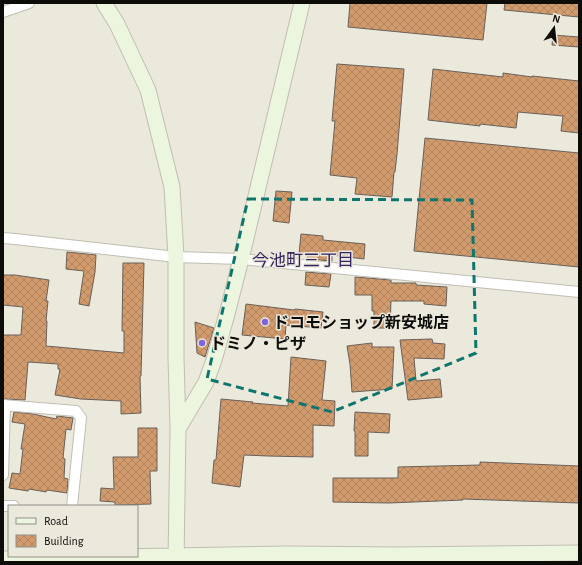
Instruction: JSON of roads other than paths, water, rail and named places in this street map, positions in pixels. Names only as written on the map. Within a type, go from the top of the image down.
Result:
[{"type":"street","points":[[3,12],[29,3]]},
{"type":"street","points":[[104,3],[117,24],[148,90],[172,187],[176,257],[178,429],[176,559]]},
{"type":"street","points":[[178,429],[206,382],[214,360],[302,3]]},
{"type":"street","points":[[3,238],[176,257],[240,259],[579,292]]},
{"type":"street","points":[[3,475],[4,405],[76,411],[81,418],[72,505]]},
{"type":"street","points":[[3,559],[287,558],[579,553]]},
{"type":"place","name":"ドコモショップ新安城店","points":[[265,322]]},
{"type":"place","name":"ドミノ・ピザ","points":[[202,343]]},
{"type":"district","name":"今池町三丁目","points":[[303,260]]}]
